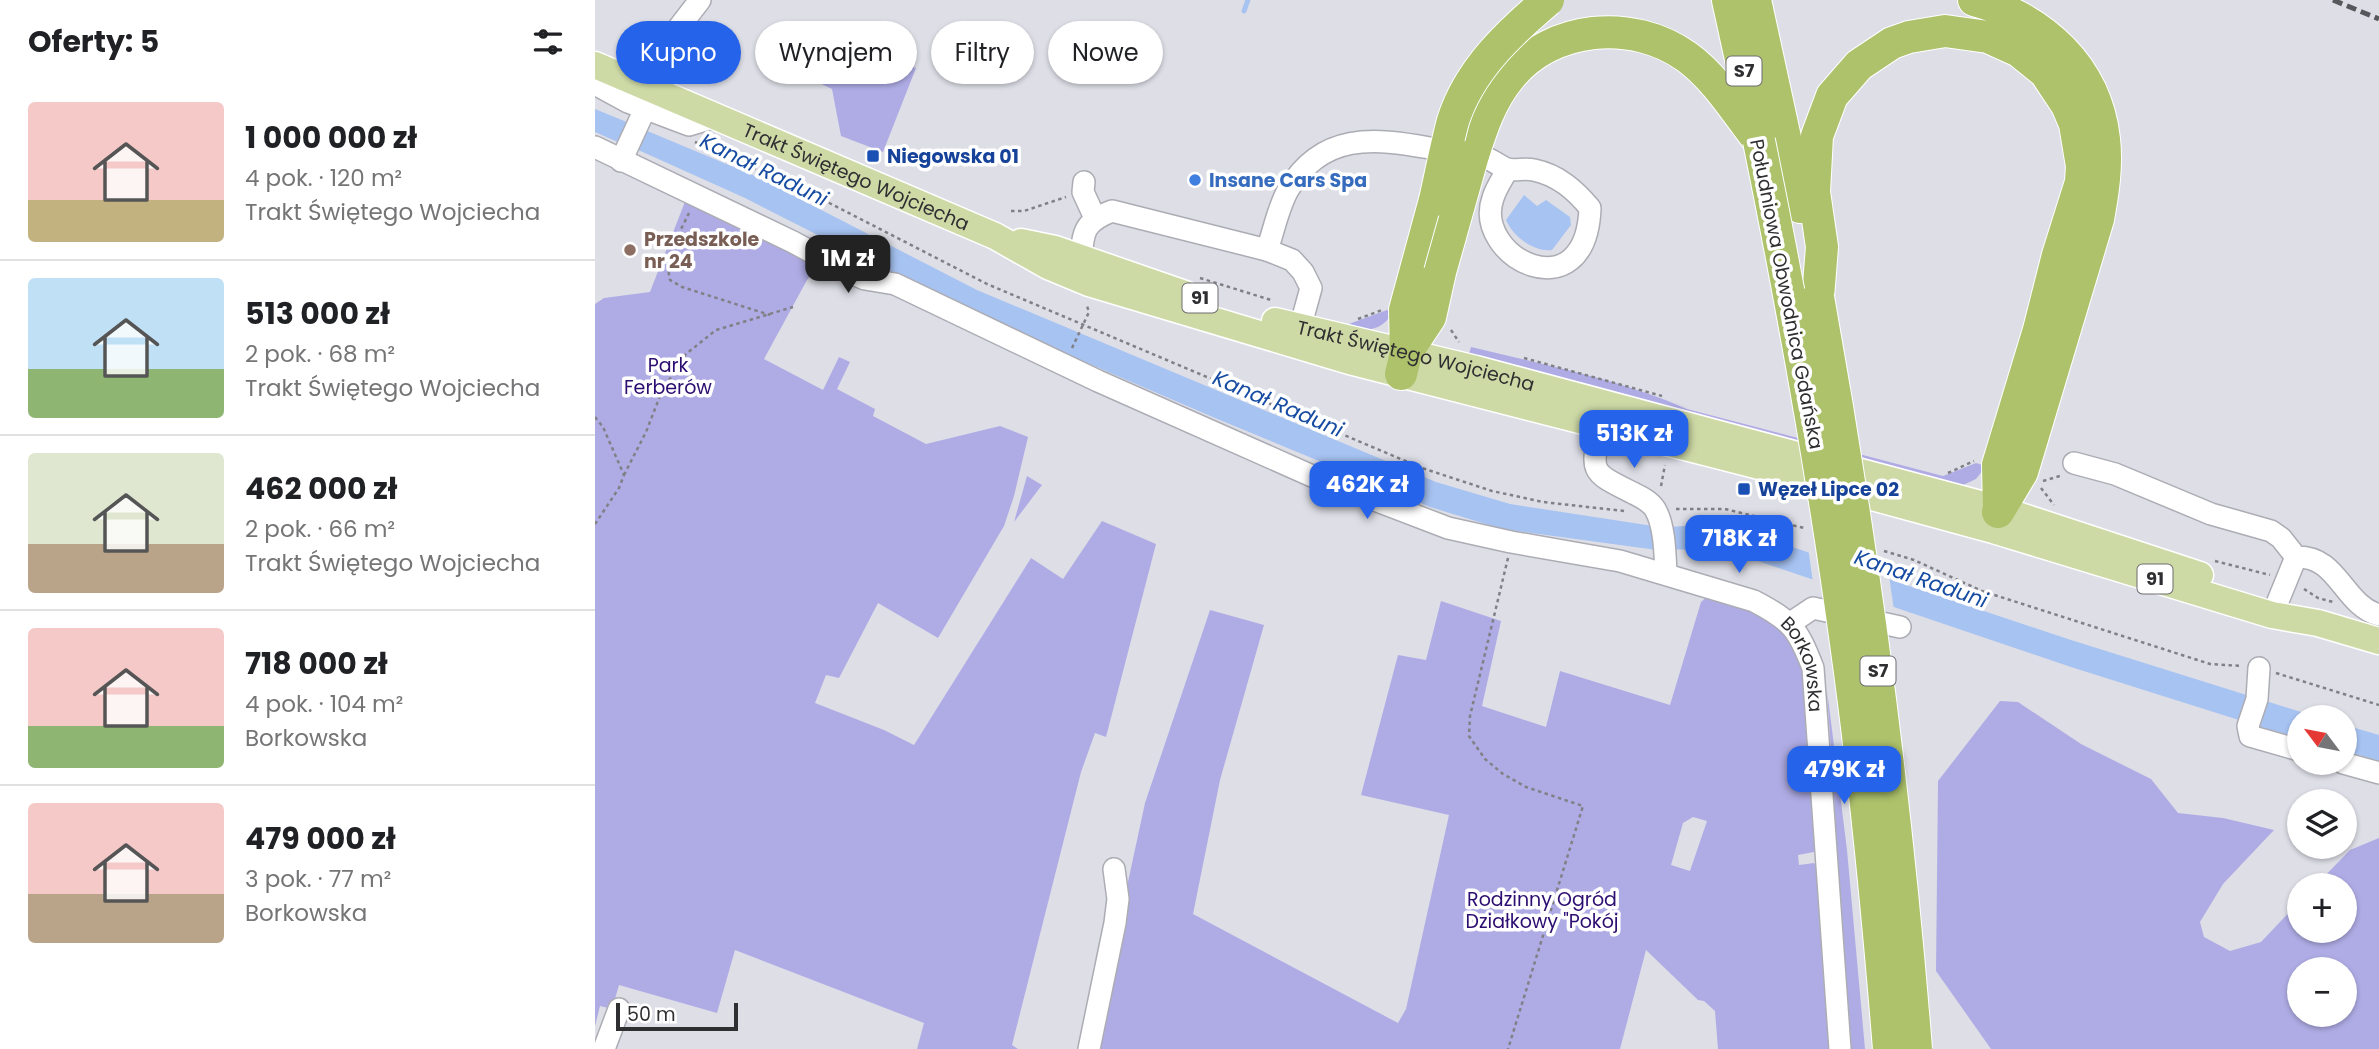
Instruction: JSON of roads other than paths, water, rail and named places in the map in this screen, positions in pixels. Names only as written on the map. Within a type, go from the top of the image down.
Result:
[{"type":"highway","points":[[1404,363],[1430,317],[1429,269],[1453,121],[1464,95],[1490,55],[1548,0]]},
{"type":"highway","name":"Południowa Obwodnica Gdańska","points":[[1728,0],[1759,141],[1805,379],[1845,633],[1871,848],[1889,1049]]},
{"type":"highway","name":"Południowa Obwodnica Gdańska","points":[[1755,0],[1818,297],[1846,456],[1880,687],[1902,885],[1916,1049]]},
{"type":"highway","points":[[1974,0],[2029,22],[2046,33],[2063,50],[2094,97],[2104,138],[2105,177],[2098,219],[1998,465],[1996,519]]},
{"type":"highway","points":[[1429,269],[1497,95],[1510,76],[1529,58],[1558,41],[1583,33],[1607,31],[1628,33],[1670,46],[1694,62],[1706,74],[1759,141]]},
{"type":"highway","points":[[1818,297],[1822,247],[1815,202],[1814,157],[1817,136],[1832,96],[1859,65],[1892,43],[1945,31],[1988,37],[2019,51],[2045,72],[2067,105],[2080,143],[2081,182],[2057,255],[2043,357]]},
{"type":"main road","name":"Trakt Świętego Wojciecha","points":[[595,65],[643,107],[715,117],[995,236],[1048,266],[1089,283],[1353,362],[1476,369],[1996,519],[2272,615],[2318,623],[2379,641]]},
{"type":"main road","name":"Trakt Świętego Wojciecha","points":[[995,236],[1055,249],[1602,427],[1768,468],[1996,519],[2283,590],[2318,623]]},
{"type":"street","points":[[623,155],[670,39],[700,0]]},
{"type":"street","name":"Trakt Świętego Wojciecha","points":[[595,83],[643,107]]},
{"type":"street","points":[[1267,250],[1279,210],[1290,187],[1311,162],[1338,146],[1353,141],[1387,140],[1486,157],[1508,169],[1533,169],[1556,177],[1575,191],[1590,208],[1590,226],[1581,249],[1566,265],[1544,269],[1522,263],[1500,243],[1491,222],[1492,200],[1508,169]]},
{"type":"street","points":[[595,147],[623,155],[697,198],[793,242],[846,271],[866,279],[895,284],[1098,381],[1312,477],[1448,528],[1619,561],[1665,566],[1667,515],[1601,477],[1595,467],[1594,452],[1602,427]]},
{"type":"street","points":[[1084,187],[1095,218]]},
{"type":"street","points":[[1081,259],[1083,235],[1095,218],[1112,211],[1122,211],[1267,250],[1292,260],[1303,272],[1311,288],[1300,328]]},
{"type":"street","points":[[2074,463],[2115,474],[2211,514],[2271,531],[2296,557],[2308,557],[2322,562],[2360,607],[2374,614]]},
{"type":"street","points":[[2283,590],[2296,557]]},
{"type":"street","name":"Borkowska","points":[[1665,566],[1773,611],[1801,637],[1813,668],[1840,1049]]},
{"type":"street","points":[[1789,624],[1813,608],[1900,627]]},
{"type":"street","points":[[2259,668],[2256,699],[2249,723],[2250,736],[2287,747]]},
{"type":"street","points":[[2357,767],[2379,773]]},
{"type":"street","points":[[1089,1049],[1115,923],[1118,899],[1114,869]]},
{"type":"street","points":[[604,1049],[619,1009]]},
{"type":"waterway","points":[[1244,11],[1248,0]]},
{"type":"railway","points":[[2333,0],[2379,19]]},
{"type":"place","name":"Niegowska 01","points":[[873,156]]},
{"type":"place","name":"Insane Cars Spa","points":[[1195,180]]},
{"type":"place","name":"Przedszkole nr 24","points":[[630,250]]},
{"type":"place","name":"Węzeł Lipce 02","points":[[1744,489]]},
{"type":"water label","name":"Kanał Raduni","points":[[764,170]]},
{"type":"water label","name":"Kanał Raduni","points":[[1278,404]]},
{"type":"water label","name":"Kanał Raduni","points":[[1921,579]]},
{"type":"park label","name":"Park Ferberów","points":[[668,376]]},
{"type":"park label","name":"Rodzinny Ogród Działkowy \"Pokój","points":[[1542,910]]}]
